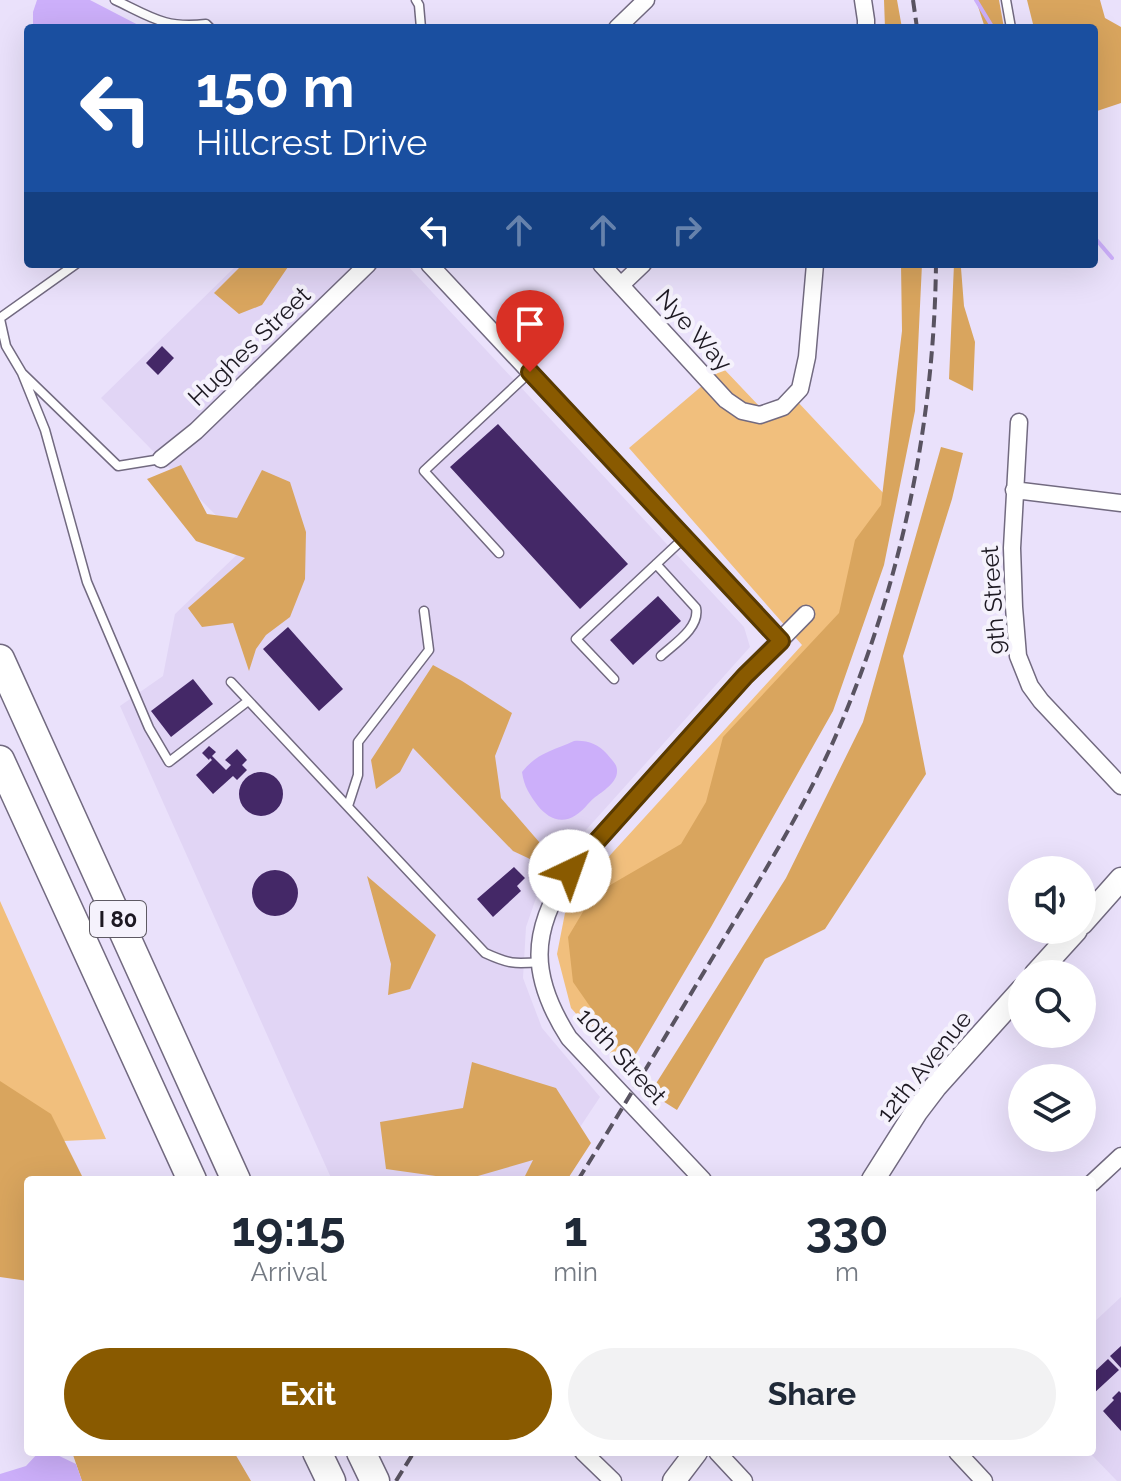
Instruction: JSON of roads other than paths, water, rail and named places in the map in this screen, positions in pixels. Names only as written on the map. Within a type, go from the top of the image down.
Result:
[{"type":"highway","name":"I 80","points":[[0,659],[234,1176]]},
{"type":"highway","name":"I 80","points":[[0,760],[190,1176]]},
{"type":"highway","points":[[319,1456],[331,1481]]},
{"type":"highway","points":[[363,1456],[375,1481]]},
{"type":"main road","points":[[1096,907],[1121,879]]},
{"type":"main road","points":[[1049,960],[1063,944]]},
{"type":"main road","name":"12th Avenue","points":[[875,1176],[925,1100],[1008,1006]]},
{"type":"main road","points":[[674,1481],[693,1456]]},
{"type":"street","points":[[621,24],[646,0]]},
{"type":"street","points":[[863,0],[866,24]]},
{"type":"street","name":"Hughes Street","points":[[161,459],[196,431],[364,268]]},
{"type":"street","points":[[433,268],[781,641]]},
{"type":"street","name":"Nye Way","points":[[605,268],[726,400],[742,411],[760,415],[783,407],[800,389],[807,357],[815,268]]},
{"type":"street","points":[[621,285],[639,268]]},
{"type":"street","name":"9th Street","points":[[1019,422],[1012,548],[1018,656],[1030,686],[1041,701],[1121,786]]},
{"type":"street","points":[[1014,490],[1121,503]]},
{"type":"street","name":"10th Street","points":[[699,1176],[569,1038],[546,995],[540,962],[541,931],[556,893],[570,871],[745,676],[806,614]]},
{"type":"street","points":[[1096,1179],[1121,1156]]},
{"type":"street","points":[[587,1456],[613,1481]]},
{"type":"street","points":[[721,1456],[744,1481]]},
{"type":"street","points":[[961,1456],[984,1481]]},
{"type":"lane","points":[[115,0],[165,24]]},
{"type":"lane","points":[[416,0],[421,24]]},
{"type":"lane","points":[[1006,0],[1010,24]]},
{"type":"lane","points":[[70,268],[0,318],[6,346],[22,373],[45,430],[87,582],[149,728],[169,762],[248,701]]},
{"type":"lane","points":[[499,553],[424,471],[530,372]]},
{"type":"lane","points":[[22,373],[118,466],[161,459]]},
{"type":"lane","points":[[614,679],[576,639],[684,538]]},
{"type":"lane","points":[[656,564],[696,608],[698,617],[695,624],[661,656]]},
{"type":"lane","points":[[348,806],[358,775],[358,742],[429,650],[424,611]]},
{"type":"lane","points":[[231,682],[485,953],[504,962],[540,962]]},
{"type":"waterway","points":[[976,0],[991,24]]},
{"type":"waterway","points":[[1098,242],[1112,258]]},
{"type":"railway","points":[[913,0],[916,24]]},
{"type":"railway","points":[[580,1176],[787,832],[829,751],[853,693],[875,634],[908,513],[928,389],[936,268]]},
{"type":"railway","points":[[396,1481],[412,1456]]}]
